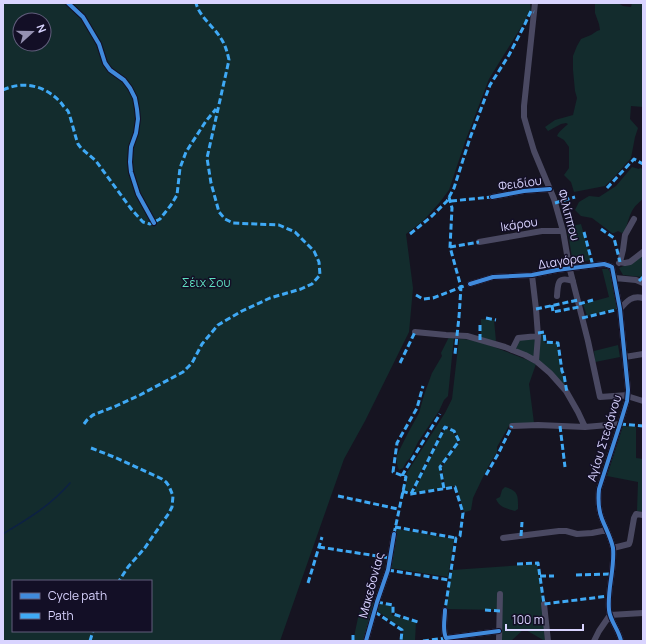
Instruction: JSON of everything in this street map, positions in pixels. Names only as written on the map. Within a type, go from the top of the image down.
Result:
[{"type":"street","name":"Φιλίππου","points":[[534,3],[524,95],[524,116],[534,151],[550,189],[563,231],[569,266],[588,341],[600,398],[628,396]]},
{"type":"street","name":"Φειδίου","points":[[492,196],[550,189]]},
{"type":"street","points":[[620,309],[612,267],[620,262],[624,250],[625,235],[634,219]]},
{"type":"street","name":"Ικάρου","points":[[479,242],[542,231],[563,231]]},
{"type":"street","points":[[620,262],[630,262],[643,252]]},
{"type":"street","name":"Διαγόρα","points":[[470,284],[494,278],[532,275],[604,264],[612,267]]},
{"type":"street","points":[[532,275],[538,336],[536,361]]},
{"type":"street","points":[[615,278],[636,280],[643,283]]},
{"type":"street","points":[[557,296],[557,284],[559,281],[563,279],[573,281]]},
{"type":"street","points":[[620,309],[632,298],[643,298]]},
{"type":"street","name":"Αγίου Στεφάνου","points":[[620,309],[628,378],[628,396],[598,489],[599,507],[613,548],[609,596],[610,615],[621,641]]},
{"type":"street","points":[[415,332],[468,336],[505,347],[536,361],[550,373],[566,391],[573,401],[585,427]]},
{"type":"street","points":[[512,350],[518,338],[538,336]]},
{"type":"street","points":[[625,357],[643,354]]},
{"type":"street","points":[[628,396],[643,401]]},
{"type":"street","points":[[512,426],[538,425],[585,427],[620,424]]},
{"type":"street","points":[[613,548],[630,542],[634,518],[636,514],[640,515]]},
{"type":"street","points":[[503,538],[559,531],[585,534],[607,530]]},
{"type":"street","name":"Μακεδονίας","points":[[366,641],[388,570],[394,534]]},
{"type":"street","points":[[499,641],[500,594]]},
{"type":"street","points":[[544,604],[548,641]]},
{"type":"street","points":[[445,610],[444,634],[446,638],[499,631]]},
{"type":"street","points":[[594,641],[599,630],[610,615],[643,613]]},
{"type":"green space","name":"Σέιχ Σου","points":[[3,3],[530,3],[531,11],[489,79],[465,142],[449,190],[424,220],[406,234],[413,288],[409,332],[365,421],[344,459],[280,641],[3,641]]},
{"type":"green space","points":[[595,3],[618,3],[623,6],[631,7],[632,3],[643,3],[643,107],[631,106],[630,119],[638,128],[631,158],[605,186],[574,192],[571,182],[564,175],[569,168],[569,147],[564,140],[557,136],[568,124],[561,124],[548,131],[545,127],[555,120],[573,115],[577,98],[573,70],[573,56],[581,39],[600,30],[595,13]]},
{"type":"green space","points":[[632,167],[643,169],[643,199],[629,217],[625,231],[622,233],[618,231],[612,233],[592,218],[581,216],[575,210],[579,202],[589,196],[599,197],[616,186]]},
{"type":"green space","points":[[581,224],[591,260],[573,263],[567,227]]},
{"type":"green space","points":[[643,253],[643,275],[641,277],[623,275],[619,268],[630,263]]},
{"type":"green space","points":[[602,269],[608,269],[610,272],[617,309],[587,316],[583,304],[609,297]]},
{"type":"green space","points":[[481,319],[494,320],[496,341],[481,339]]},
{"type":"green space","points":[[538,333],[544,333],[545,343],[557,343],[561,372],[566,390],[537,360]]},
{"type":"green space","points":[[449,337],[454,337],[448,396],[418,442],[410,458],[403,468],[399,470],[397,455],[419,413],[432,373],[442,356],[441,353]]},
{"type":"green space","points":[[537,338],[535,359],[515,348],[520,339]]},
{"type":"green space","points":[[459,339],[483,343],[536,364],[529,384],[534,423],[510,424],[497,447],[497,452],[473,498],[471,510],[464,512],[456,486],[445,487],[442,467],[460,441],[454,430],[444,425],[411,492],[404,490],[408,476],[406,474],[445,413],[452,399]]},
{"type":"green space","points":[[618,345],[620,357],[595,362],[594,351]]},
{"type":"green space","points":[[623,426],[636,427],[636,458],[643,459],[643,512],[637,511],[638,482],[607,476]]},
{"type":"green space","points":[[445,428],[453,431],[458,441],[440,467],[443,488],[413,493]]},
{"type":"green space","points":[[505,487],[513,490],[517,495],[518,509],[515,511],[501,506],[496,499],[500,497],[502,490]]},
{"type":"green space","points":[[397,529],[454,539],[448,577],[390,568]]},
{"type":"green space","points":[[537,564],[543,602],[545,641],[524,629],[511,641],[501,641],[501,610],[446,609],[452,570]]},
{"type":"green space","points":[[369,602],[376,603],[365,641],[354,641],[359,613]]},
{"type":"green space","points":[[378,603],[392,606],[392,615],[416,622],[415,641],[402,641],[403,629],[376,610]]},
{"type":"waterway","points":[[3,534],[47,505],[70,483]]},
{"type":"marked path","points":[[84,424],[93,415],[140,395],[183,372],[192,363],[202,344],[218,325],[242,311],[270,298],[301,289],[312,284],[320,275],[319,262],[314,251],[295,232],[279,225],[233,223],[225,219],[219,212],[211,183],[207,158],[229,60],[222,40],[203,17],[196,3]]},
{"type":"marked path","points":[[410,234],[432,216],[447,201],[454,188],[470,138],[490,85],[509,55],[531,11],[534,12]]},
{"type":"marked path","points":[[3,90],[19,85],[35,86],[56,98],[68,111],[78,144],[96,161],[132,210],[143,222],[150,224],[160,219],[177,195],[180,168],[186,152],[206,121],[216,109]]},
{"type":"marked path","points":[[607,188],[634,159],[643,164]]},
{"type":"marked path","points":[[449,197],[452,208],[450,247],[461,287],[455,354]]},
{"type":"marked path","points":[[451,201],[492,197]]},
{"type":"marked path","points":[[555,203],[575,197]]},
{"type":"marked path","points":[[601,229],[614,238],[620,262]]},
{"type":"marked path","points":[[584,232],[593,266]]},
{"type":"marked path","points":[[450,247],[479,242]]},
{"type":"marked path","points":[[639,281],[643,277]]},
{"type":"marked path","points":[[416,295],[423,299],[433,298],[464,286]]},
{"type":"marked path","points":[[536,309],[578,300]]},
{"type":"marked path","points":[[579,304],[593,300]]},
{"type":"marked path","points":[[552,305],[553,312],[579,307]]},
{"type":"marked path","points":[[582,318],[620,309]]},
{"type":"marked path","points":[[486,318],[496,320]]},
{"type":"marked path","points":[[480,325],[480,340]]},
{"type":"marked path","points":[[400,363],[415,332]]},
{"type":"marked path","points":[[538,333],[544,332],[545,342],[558,343],[567,393]]},
{"type":"marked path","points":[[394,534],[406,477],[393,472],[397,443],[417,408],[423,386]]},
{"type":"marked path","points":[[403,476],[440,414]]},
{"type":"marked path","points":[[620,424],[643,426]]},
{"type":"marked path","points":[[486,475],[512,426]]},
{"type":"marked path","points":[[560,426],[565,467]]},
{"type":"marked path","points":[[411,494],[445,427],[454,431],[459,441],[440,467],[444,489]]},
{"type":"marked path","points":[[91,448],[162,479],[169,486],[173,496],[172,507],[169,513],[144,549],[128,567],[120,580]]},
{"type":"marked path","points":[[402,491],[411,494],[455,487],[463,513],[460,536],[456,538],[445,610]]},
{"type":"marked path","points":[[338,496],[398,509]]},
{"type":"marked path","points":[[521,536],[522,522]]},
{"type":"marked path","points":[[395,527],[456,538]]},
{"type":"marked path","points":[[308,583],[322,537]]},
{"type":"marked path","points":[[319,547],[390,558]]},
{"type":"marked path","points":[[517,564],[538,563],[544,604],[609,596]]},
{"type":"marked path","points":[[388,570],[449,580]]},
{"type":"marked path","points":[[576,575],[612,574]]},
{"type":"marked path","points":[[540,576],[554,576]]},
{"type":"marked path","points":[[377,602],[393,605],[393,614],[418,622]]},
{"type":"marked path","points":[[485,610],[500,611]]},
{"type":"marked path","points":[[375,612],[402,630],[401,641]]},
{"type":"marked path","points":[[90,641],[93,632]]},
{"type":"marked path","points":[[353,632],[353,641]]},
{"type":"marked path","points":[[423,641],[446,638]]},
{"type":"cycle path","points":[[68,3],[83,17],[99,44],[105,63],[110,70],[124,80],[135,98],[138,119],[136,133],[131,147],[131,172],[138,194],[154,223]]},
{"type":"cycle path","points":[[492,197],[524,191],[550,189]]},
{"type":"cycle path","points":[[470,284],[493,277],[532,275],[604,264],[612,267],[620,309],[628,390],[627,401],[599,489],[598,500],[601,515],[613,548],[609,610],[621,641]]},
{"type":"cycle path","points":[[366,641],[388,570],[394,534]]},
{"type":"cycle path","points":[[445,610],[444,628],[446,638],[499,631]]}]
